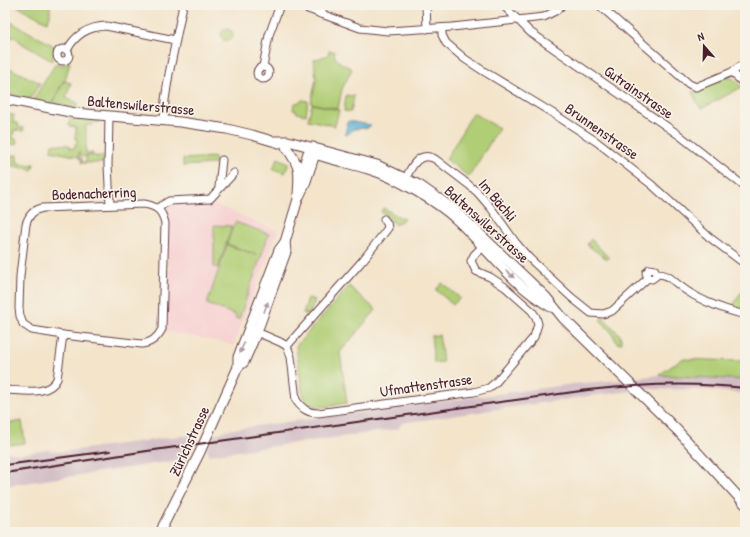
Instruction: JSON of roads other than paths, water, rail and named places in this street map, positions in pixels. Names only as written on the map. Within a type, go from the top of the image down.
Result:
[{"type":"main road","name":"Baltenswilerstrasse","points":[[5,99],[53,110],[109,117],[164,120],[227,129],[274,140],[288,141],[312,151],[404,181],[444,202],[467,221],[485,244],[546,298],[555,310],[655,408],[745,504]]},
{"type":"main road","name":"Baltenswilerstrasse","points":[[274,140],[286,147],[312,151]]},
{"type":"main road","name":"Zürichstrasse","points":[[286,147],[294,157],[300,178]]},
{"type":"main road","name":"Zürichstrasse","points":[[298,199],[300,178],[312,151]]},
{"type":"main road","name":"Zürichstrasse","points":[[160,530],[200,452],[238,367],[238,357],[253,331],[279,250],[285,242],[298,199],[305,184],[312,151]]},
{"type":"street","points":[[164,120],[166,91],[183,5]]},
{"type":"street","points":[[263,68],[269,35],[280,5]]},
{"type":"street","points":[[297,5],[360,28],[388,30],[442,28],[544,18],[562,5]]},
{"type":"street","points":[[320,14],[324,5]]},
{"type":"street","points":[[426,5],[427,29]]},
{"type":"street","name":"Gutrainstrasse","points":[[503,5],[530,32],[679,135],[745,187]]},
{"type":"street","points":[[599,5],[690,84],[696,87],[732,72],[745,63]]},
{"type":"street","points":[[67,50],[76,37],[84,31],[96,26],[106,26],[175,40]]},
{"type":"street","name":"Brunnenstrasse","points":[[442,28],[442,35],[446,43],[465,58],[597,142],[652,185],[709,237],[745,264]]},
{"type":"street","points":[[732,72],[745,85]]},
{"type":"street","points":[[109,117],[108,165],[110,205]]},
{"type":"street","name":"Im Bächli","points":[[404,181],[419,159],[424,156],[430,156],[435,159],[478,193],[491,208],[516,243],[528,256],[566,292],[591,312],[603,314],[612,310],[648,278],[654,278],[656,274],[665,274],[700,299],[745,315]]},
{"type":"street","points":[[219,188],[222,160]]},
{"type":"street","points":[[158,208],[169,201],[210,199],[234,173]]},
{"type":"street","name":"Bodenacherring","points":[[110,205],[153,205],[158,208],[163,215],[165,223],[163,310],[162,329],[159,335],[150,342],[142,344],[63,335],[28,328],[21,320],[19,308],[20,276],[28,217],[37,209],[43,208],[110,205]]},
{"type":"street","points":[[253,331],[287,346],[363,260],[388,228],[384,219]]},
{"type":"street","name":"Ufmattenstrasse","points":[[287,346],[291,357],[296,400],[299,406],[310,413],[474,392],[489,388],[496,382],[534,337],[538,324],[532,311],[505,287],[494,279],[476,271],[471,261],[474,255],[485,244]]},
{"type":"street","points":[[5,390],[43,390],[50,388],[57,379],[63,335]]},
{"type":"water","points":[[348,121],[371,125],[368,128],[354,129],[347,135],[345,134]]},
{"type":"railway","points":[[5,473],[147,451],[588,390],[666,384],[745,388]]},
{"type":"railway","points":[[5,465],[110,451]]}]
